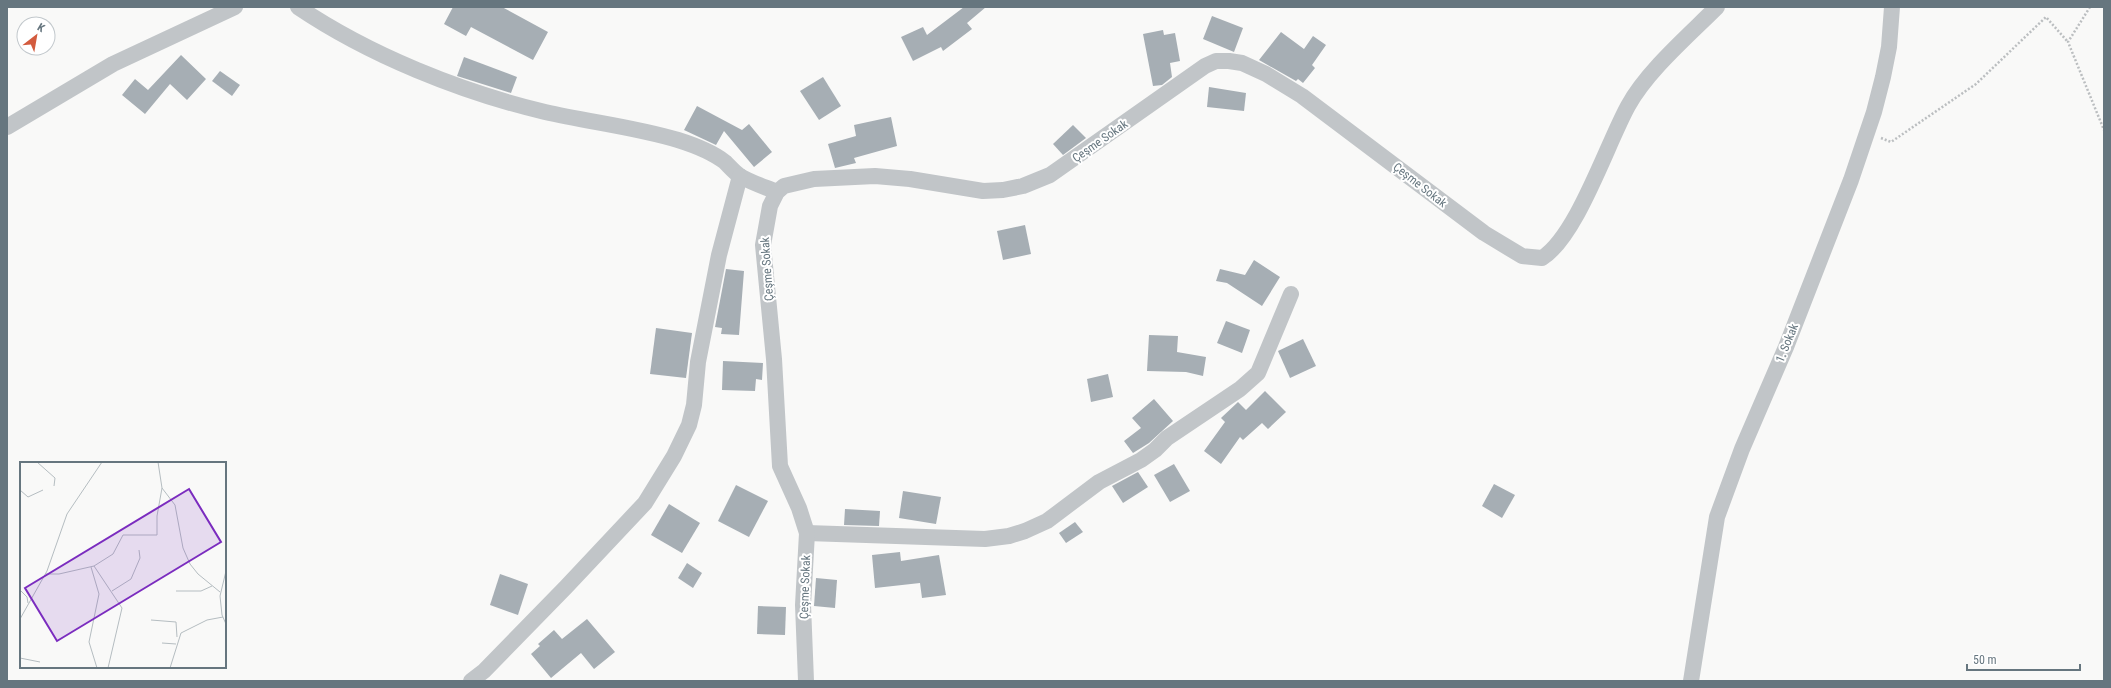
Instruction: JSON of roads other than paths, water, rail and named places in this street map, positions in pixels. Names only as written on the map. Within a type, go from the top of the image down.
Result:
[{"type":"street","points":[[7,127],[113,64],[235,7]]},
{"type":"street","points":[[298,7],[324,25],[403,63],[440,78],[494,97],[544,111],[639,130],[680,141],[724,162],[740,176],[777,192]]},
{"type":"street","name":"Çeşme Sokak","points":[[806,681],[803,605],[807,533],[799,508],[780,466],[772,344],[763,245],[770,206],[777,192],[784,186],[814,178],[875,176],[910,179],[983,191],[1003,190],[1023,186],[1050,176],[1205,66],[1216,61],[1229,61],[1242,63],[1302,96],[1484,233],[1522,256],[1542,258],[1561,242],[1586,194],[1628,105],[1649,77],[1717,7]]},
{"type":"street","name":"1. Sokak","points":[[1691,681],[1717,517],[1726,490],[1786,347],[1851,180],[1866,134],[1884,69],[1889,47],[1892,7]]},
{"type":"street","points":[[471,681],[484,671],[620,531],[645,503],[674,456],[689,425],[694,405],[698,362],[718,263],[740,176]]},
{"type":"street","points":[[807,533],[985,539],[1009,536],[1041,524],[1099,482],[1146,456],[1167,438],[1240,390],[1258,373],[1291,294]]}]
